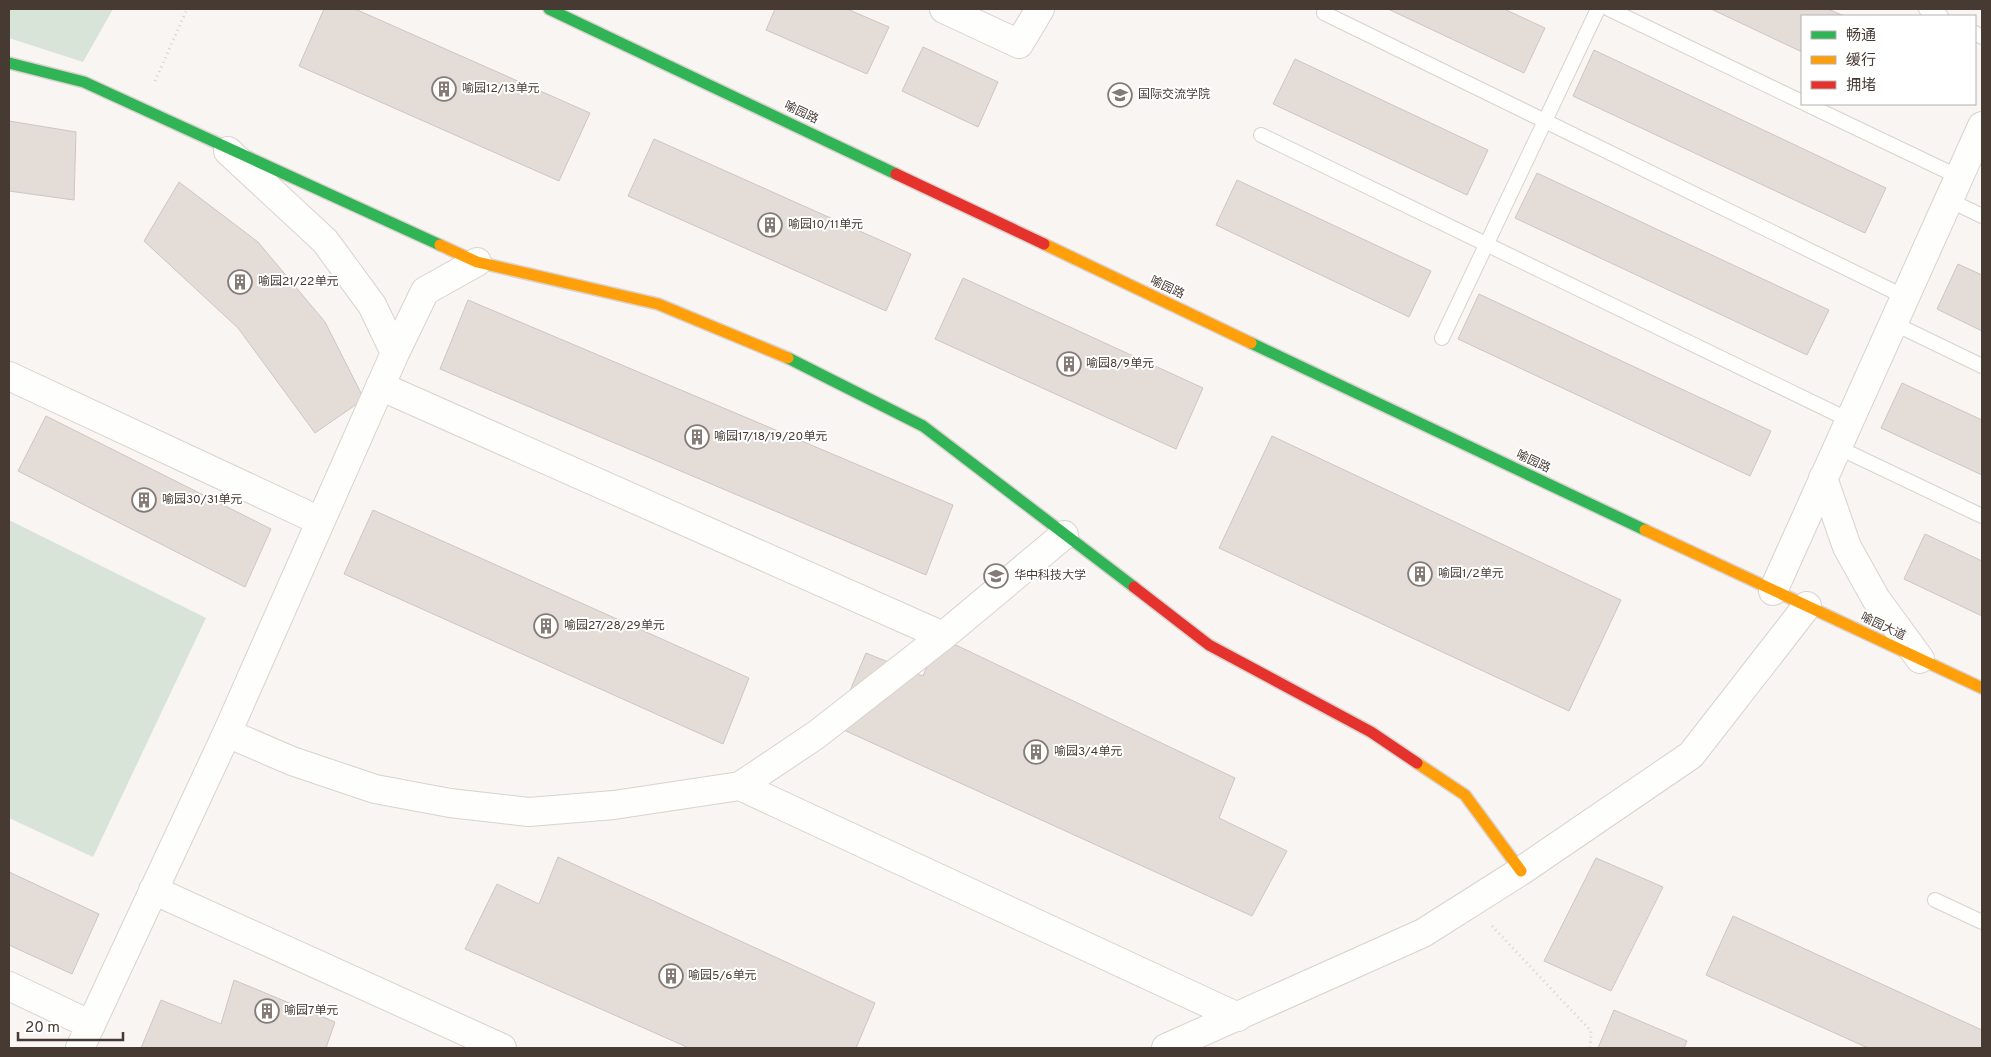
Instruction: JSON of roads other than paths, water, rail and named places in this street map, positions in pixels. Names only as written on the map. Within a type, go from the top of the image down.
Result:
[{"type":"street","name":"喻园路","points":[[549,9],[1773,591]]},
{"type":"street","points":[[944,9],[1019,44],[1040,9]]},
{"type":"street","points":[[9,63],[84,82],[477,262],[658,304],[794,361],[923,426],[1209,645],[1371,732],[1465,795],[1521,871]]},
{"type":"street","points":[[1773,591],[1982,126]]},
{"type":"street","points":[[223,147],[325,241],[372,305],[394,353]]},
{"type":"street","points":[[9,986],[85,1036],[227,733],[394,353],[425,291],[477,262]]},
{"type":"street","points":[[9,376],[320,521]]},
{"type":"street","points":[[380,386],[943,636]]},
{"type":"street","points":[[1823,478],[1847,547],[1876,599],[1920,659]]},
{"type":"street","points":[[227,733],[292,761],[375,789],[450,803],[529,812],[614,806],[740,786],[816,735],[943,636],[1064,535]]},
{"type":"street","name":"喻园大道","points":[[1773,591],[1982,688]]},
{"type":"street","points":[[1166,1048],[1423,933],[1521,871],[1691,755],[1806,606]]},
{"type":"street","points":[[740,786],[1238,1017]]},
{"type":"street","points":[[154,890],[502,1048]]},
{"type":"lane","points":[[1442,338],[1598,9]]},
{"type":"lane","points":[[1609,9],[1801,102]]},
{"type":"lane","points":[[1926,9],[1939,15]]},
{"type":"lane","points":[[1324,12],[1904,297]]},
{"type":"lane","points":[[1808,105],[1954,189],[1982,216]]},
{"type":"lane","points":[[1261,135],[1849,420]]},
{"type":"lane","points":[[1893,323],[1982,366]]},
{"type":"lane","points":[[1837,447],[1982,516]]},
{"type":"lane","points":[[1935,900],[1982,922]]},
{"type":"place","name":"喻园12/13单元","points":[[444,89]]},
{"type":"place","name":"国际交流学院","points":[[1120,95]]},
{"type":"place","name":"喻园10/11单元","points":[[770,225]]},
{"type":"place","name":"喻园21/22单元","points":[[240,282]]},
{"type":"place","name":"喻园8/9单元","points":[[1069,364]]},
{"type":"place","name":"喻园17/18/19/20单元","points":[[697,437]]},
{"type":"place","name":"喻园30/31单元","points":[[144,500]]},
{"type":"place","name":"喻园1/2单元","points":[[1420,574]]},
{"type":"place","name":"华中科技大学","points":[[996,576]]},
{"type":"place","name":"喻园27/28/29单元","points":[[546,626]]},
{"type":"place","name":"喻园3/4单元","points":[[1036,752]]},
{"type":"place","name":"喻园5/6单元","points":[[671,976]]},
{"type":"place","name":"喻园7单元","points":[[267,1011]]}]
